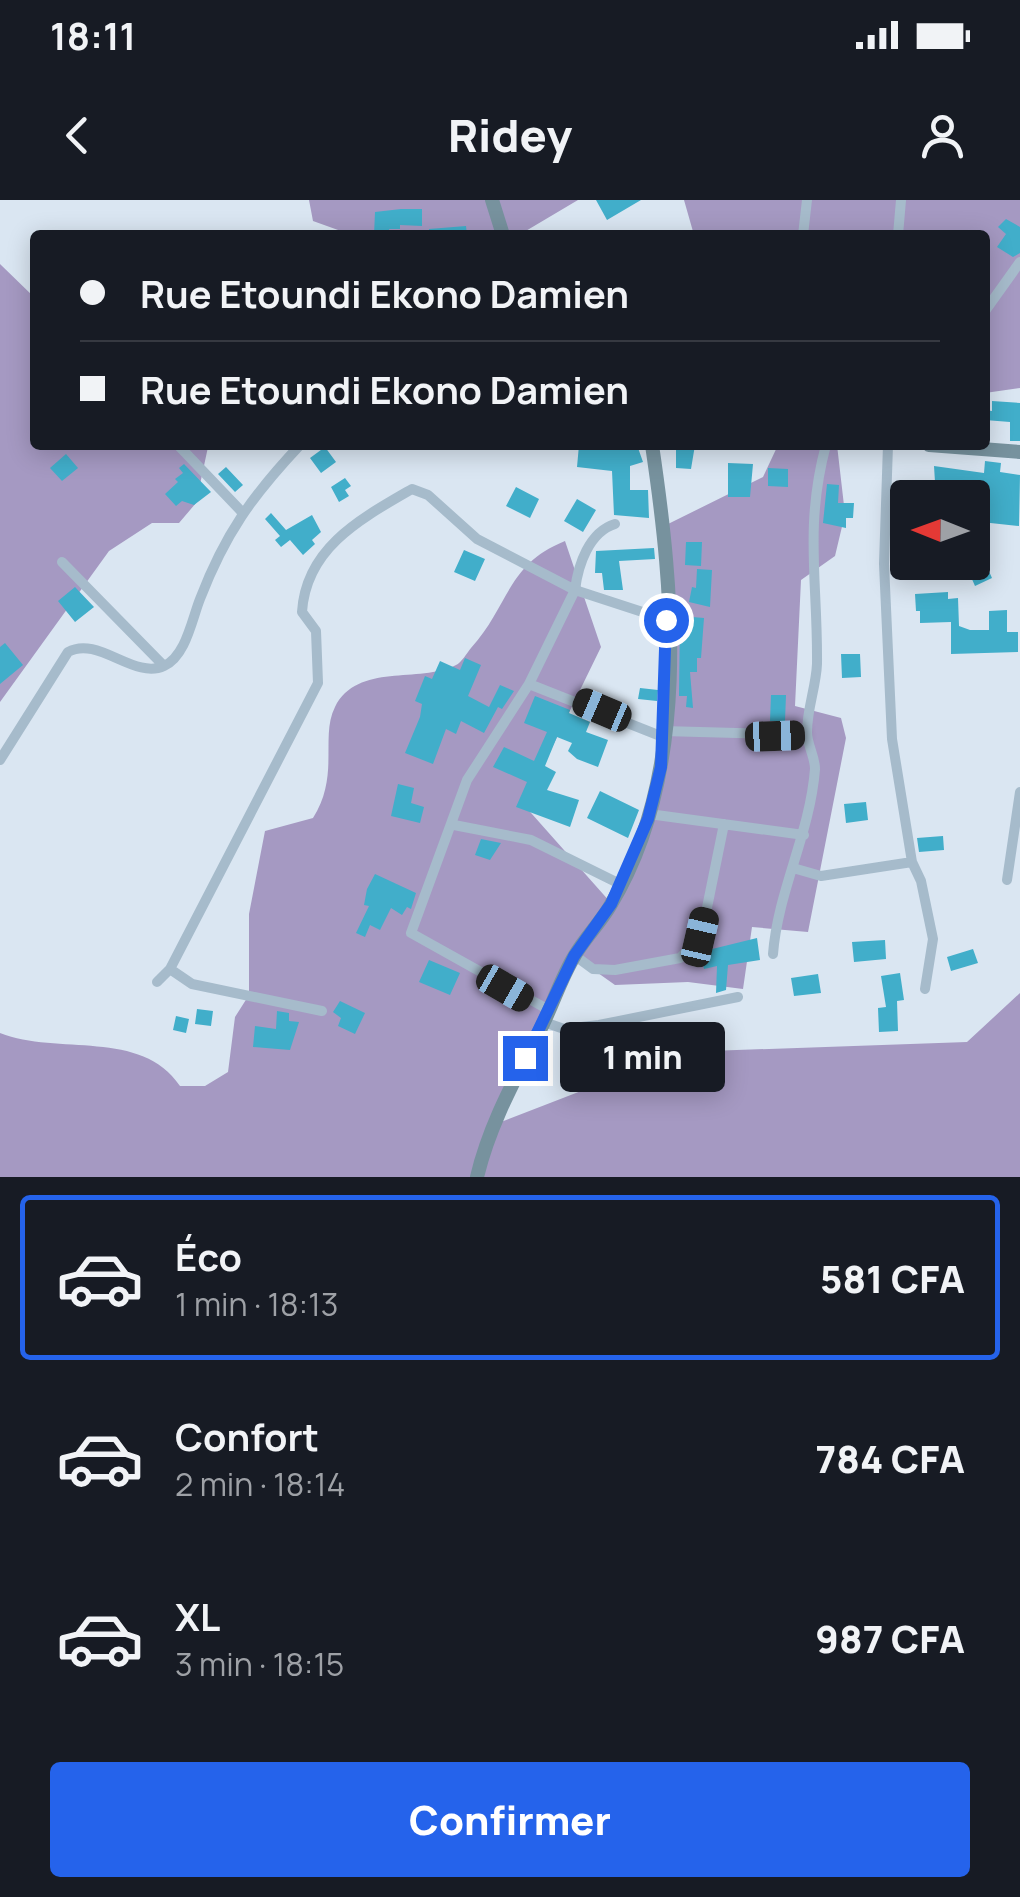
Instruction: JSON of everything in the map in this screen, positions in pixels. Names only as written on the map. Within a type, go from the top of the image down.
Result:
[{"type":"street","points":[[492,200],[501,230]]},
{"type":"street","points":[[804,230],[807,200]]},
{"type":"street","points":[[898,230],[901,200]]},
{"type":"street","points":[[990,304],[1020,262]]},
{"type":"street","points":[[183,450],[241,511]]},
{"type":"street","points":[[0,760],[68,652],[87,648],[151,668],[164,666],[179,653],[222,544],[241,511],[294,450]]},
{"type":"street","points":[[476,1177],[506,1093],[574,956],[611,904],[650,814],[663,734],[666,620],[664,526],[653,450]]},
{"type":"street","points":[[774,954],[776,912],[804,835],[815,765],[807,734],[817,667],[811,552],[813,493],[825,450]]},
{"type":"street","points":[[888,450],[884,564],[892,739],[912,862],[922,880],[933,940],[925,989]]},
{"type":"street","points":[[990,450],[1020,452]]},
{"type":"street","points":[[157,982],[170,968],[318,683],[316,631],[302,612],[303,590],[316,558],[372,512],[412,489],[428,495],[476,539],[576,590],[666,620]]},
{"type":"street","points":[[615,524],[604,528],[578,565],[576,590],[529,684],[468,780],[411,933],[564,1030],[738,997]]},
{"type":"street","points":[[62,562],[164,666]]},
{"type":"street","points":[[529,684],[663,734],[807,734]]},
{"type":"street","points":[[1007,880],[1020,792]]},
{"type":"street","points":[[650,814],[804,835]]},
{"type":"street","points":[[574,956],[592,969],[615,970],[680,958],[700,937],[724,824]]},
{"type":"street","points":[[454,825],[532,840],[620,884]]},
{"type":"street","points":[[794,868],[821,876],[912,862]]},
{"type":"street","points":[[170,968],[192,984],[322,1011]]},
{"type":"shaded area","points":[[309,200],[578,200],[527,230],[338,230],[313,221]]},
{"type":"shaded area","points":[[684,200],[1020,200],[1020,388],[990,392],[990,230],[693,230]]},
{"type":"shaded area","points":[[0,264],[30,293],[30,450],[207,450],[196,503],[179,523],[152,523],[109,551],[0,702]]},
{"type":"shaded area","points":[[776,450],[838,450],[845,514],[835,556],[801,580],[795,706],[841,718],[846,738],[808,932],[752,927],[743,989],[688,982],[615,985],[574,956],[496,1124],[682,1052],[967,1042],[1020,993],[1020,1177],[0,1177],[0,1033],[23,1040],[97,1046],[144,1056],[180,1086],[205,1086],[228,1072],[235,1017],[249,995],[249,914],[265,831],[313,818],[326,787],[329,731],[335,707],[358,684],[458,664],[484,632],[520,574],[546,550],[565,541],[601,647],[524,805],[611,903],[661,767],[669,633],[664,526],[763,477]]},
{"type":"building","points":[[596,200],[641,200],[607,220]]},
{"type":"building","points":[[422,209],[422,226],[374,230],[375,212]]},
{"type":"building","points":[[1006,219],[1020,227],[1020,253],[1013,257],[997,247],[1006,234],[998,227]]},
{"type":"building","points":[[466,226],[466,230],[429,230]]},
{"type":"building","points":[[992,401],[1020,403],[1020,441],[1010,441],[1010,422],[990,420]]},
{"type":"building","points":[[327,450],[336,462],[321,473],[310,458]]},
{"type":"building","points":[[579,450],[639,450],[643,462],[630,466],[630,490],[648,490],[649,518],[614,515],[612,471],[577,467]]},
{"type":"building","points":[[676,450],[694,450],[691,469],[676,468]]},
{"type":"building","points":[[66,454],[78,468],[62,481],[50,468]]},
{"type":"building","points":[[985,461],[1001,463],[1000,472],[1020,475],[1019,526],[990,523],[990,480],[935,480],[934,466],[984,473]]},
{"type":"building","points":[[728,463],[753,464],[750,497],[728,497]]},
{"type":"building","points":[[184,464],[211,492],[194,505],[182,501],[176,506],[165,494],[178,482],[175,479],[183,473],[179,468]]},
{"type":"building","points":[[226,467],[243,485],[235,492],[218,474]]},
{"type":"building","points":[[768,468],[788,469],[788,487],[768,486]]},
{"type":"building","points":[[345,478],[351,486],[345,490],[349,496],[339,502],[331,487]]},
{"type":"building","points":[[827,484],[839,485],[838,503],[854,503],[853,518],[846,518],[846,528],[823,523]]},
{"type":"building","points":[[516,487],[539,499],[530,518],[506,506]]},
{"type":"building","points":[[577,499],[596,510],[583,532],[564,521]]},
{"type":"building","points":[[271,513],[286,530],[312,515],[321,532],[312,540],[315,544],[303,555],[290,540],[281,547],[275,540],[280,536],[265,519]]},
{"type":"building","points":[[686,542],[702,542],[701,566],[685,565]]},
{"type":"building","points":[[654,548],[655,559],[619,561],[623,590],[604,590],[602,573],[595,573],[596,551]]},
{"type":"building","points":[[464,550],[485,559],[475,581],[454,572]]},
{"type":"building","points":[[697,569],[712,570],[710,607],[689,602],[692,587],[696,588]]},
{"type":"building","points":[[75,587],[94,607],[75,622],[58,601]]},
{"type":"building","points":[[948,592],[948,599],[958,598],[959,626],[970,630],[989,630],[989,611],[1007,610],[1007,632],[1018,632],[1018,652],[951,654],[951,622],[920,623],[915,594]]},
{"type":"building","points":[[680,616],[704,618],[701,658],[697,658],[697,672],[690,672],[693,708],[686,707],[687,696],[679,696]]},
{"type":"building","points":[[5,643],[23,665],[0,684],[0,647]]},
{"type":"building","points":[[841,654],[860,654],[861,677],[842,678]]},
{"type":"building","points":[[465,658],[481,665],[468,696],[489,707],[500,685],[514,691],[502,709],[498,707],[484,733],[461,721],[456,734],[446,729],[433,764],[405,753],[420,717],[422,704],[415,701],[425,676],[432,679],[440,661],[460,670]]},
{"type":"building","points":[[640,688],[658,690],[657,701],[638,699]]},
{"type":"building","points":[[771,695],[786,695],[785,721],[770,721]]},
{"type":"building","points":[[535,696],[590,722],[586,732],[608,740],[598,767],[577,759],[568,751],[572,743],[557,737],[545,766],[556,772],[547,790],[579,800],[570,827],[516,807],[527,782],[493,767],[504,747],[534,761],[547,732],[524,723]]},
{"type":"building","points":[[398,784],[414,788],[411,803],[424,807],[420,823],[391,816]]},
{"type":"building","points":[[600,791],[639,810],[628,838],[587,818]]},
{"type":"building","points":[[866,802],[868,820],[846,823],[844,804]]},
{"type":"building","points":[[943,836],[944,850],[919,852],[917,838]]},
{"type":"building","points":[[481,839],[501,843],[490,860],[475,855]]},
{"type":"building","points":[[375,874],[416,893],[411,909],[407,907],[402,915],[391,908],[380,930],[370,925],[365,937],[356,933],[369,906],[364,905],[367,889]]},
{"type":"building","points":[[757,938],[760,960],[728,965],[726,990],[716,993],[717,966],[704,969],[700,952]]},
{"type":"building","points":[[885,940],[886,959],[854,962],[852,942]]},
{"type":"building","points":[[973,949],[978,963],[951,971],[947,957]]},
{"type":"building","points":[[429,960],[460,973],[450,995],[419,982]]},
{"type":"building","points":[[900,973],[904,1000],[897,1001],[898,1031],[879,1032],[878,1008],[886,1007],[881,976]]},
{"type":"building","points":[[818,974],[821,993],[794,996],[791,978]]},
{"type":"building","points":[[340,1001],[365,1013],[355,1034],[338,1026],[341,1018],[333,1012]]},
{"type":"building","points":[[197,1009],[213,1011],[211,1026],[195,1024]]},
{"type":"building","points":[[277,1011],[289,1013],[289,1021],[299,1022],[290,1050],[253,1047],[255,1026],[276,1029]]},
{"type":"building","points":[[176,1016],[189,1019],[186,1033],[173,1030]]},
{"type":"route","points":[[525,1058],[574,956],[611,904],[648,819],[661,767],[669,633],[666,620]]}]
